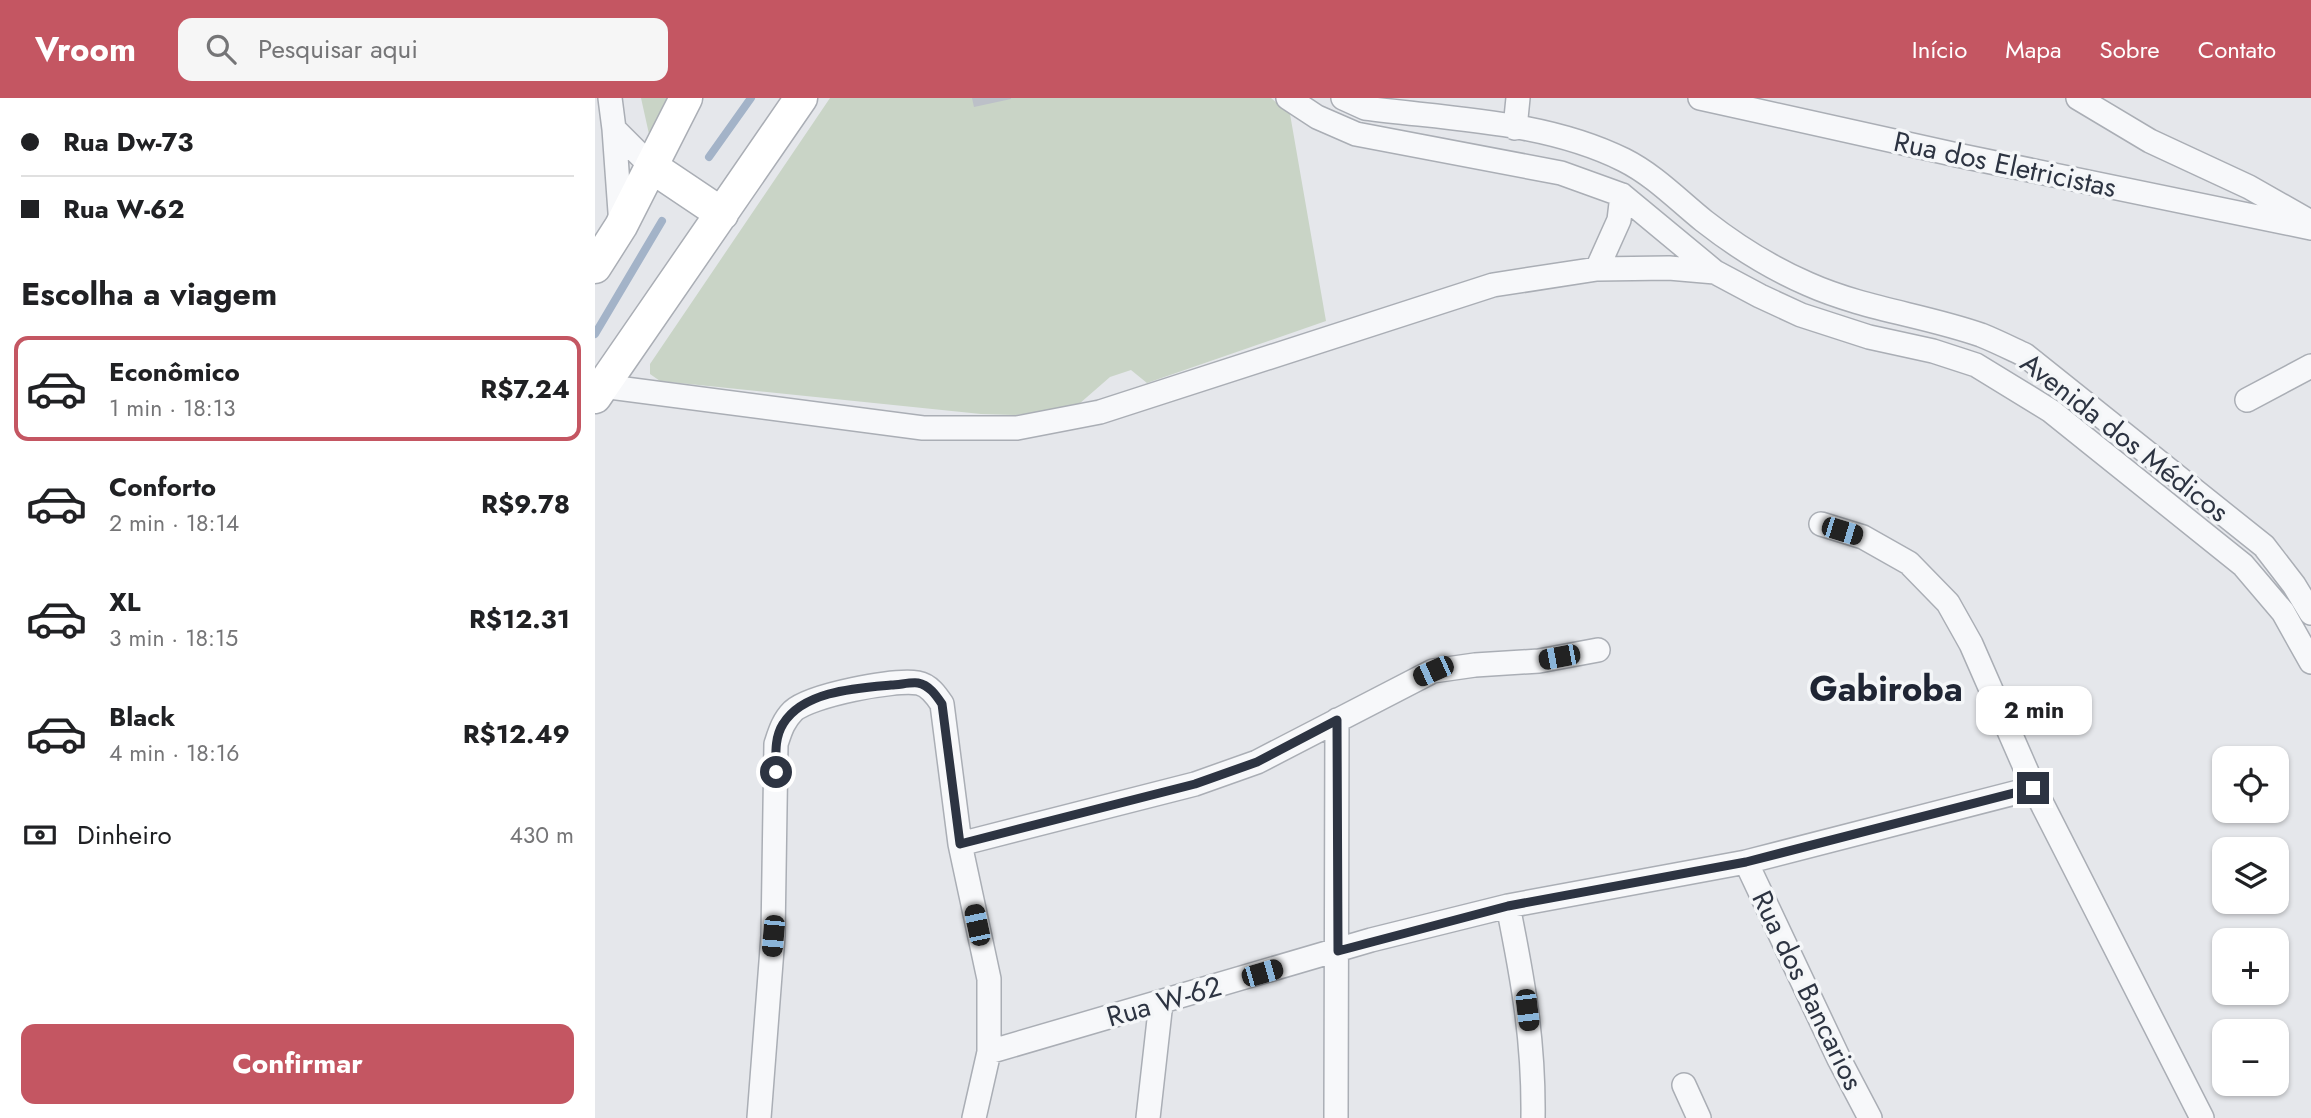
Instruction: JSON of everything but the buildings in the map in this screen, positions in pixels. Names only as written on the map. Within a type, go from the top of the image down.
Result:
[{"type":"street","points":[[610,98],[621,226]]},
{"type":"street","points":[[595,267],[621,226],[686,98]]},
{"type":"street","points":[[801,98],[599,392],[923,428],[1017,428],[1100,412],[1493,285],[1597,269],[1669,268],[1715,272]]},
{"type":"street","name":"Avenida dos Médicos","points":[[1288,98],[1317,117],[1356,134],[1561,173],[1622,195],[1715,272],[1760,296],[1801,315],[1869,337],[1933,351],[1976,365],[2050,411],[2243,565],[2305,632],[2311,662]]},
{"type":"street","name":"Avenida dos Médicos","points":[[1343,98],[1365,107],[1515,128],[1577,141],[1625,161],[1657,181],[1706,223],[1758,259],[1809,285],[1872,308],[1981,335],[2025,355],[2264,546],[2294,585],[2311,613]]},
{"type":"street","points":[[1515,128],[1518,98]]},
{"type":"street","name":"Rua dos Eletricistas","points":[[1700,98],[1957,155],[2311,228]]},
{"type":"street","points":[[2078,98],[2150,141],[2249,187],[2311,222]]},
{"type":"street","points":[[1356,134],[1365,107]]},
{"type":"street","points":[[614,129],[652,167],[722,214]]},
{"type":"street","points":[[1597,269],[1619,220],[1622,195]]},
{"type":"street","points":[[2247,400],[2311,366]]},
{"type":"street","points":[[1821,524],[1863,537],[1909,563],[1948,603],[1971,644],[2033,788],[2201,1118]]},
{"type":"street","points":[[960,844],[1195,784],[1257,762],[1433,671],[1539,661],[1598,650]]},
{"type":"street","points":[[759,1118],[773,936],[776,744],[782,725],[794,710],[811,700],[859,688],[919,683],[932,690],[942,704],[960,844],[989,979],[989,1052],[974,1118]]},
{"type":"street","points":[[1336,1118],[1337,720]]},
{"type":"street","name":"Rua W-62","points":[[989,1052],[1338,951],[1508,906],[1746,862],[2033,788]]},
{"type":"street","name":"Rua dos Bancarios","points":[[1746,862],[1839,1059],[1870,1118]]},
{"type":"street","points":[[1508,906],[1524,985],[1534,1061],[1533,1118]]},
{"type":"street","points":[[1148,1118],[1161,1002]]},
{"type":"street","points":[[1684,1085],[1699,1118]]},
{"type":"green space","points":[[641,98],[667,98],[649,134]]},
{"type":"green space","points":[[830,98],[1271,98],[1290,114],[1326,321],[1147,383],[1131,370],[1110,377],[1079,404],[1059,411],[1015,415],[981,414],[660,381],[650,374],[650,364]]},
{"type":"waterway","points":[[709,157],[751,98]]},
{"type":"waterway","points":[[595,334],[662,221]]},
{"type":"district","name":"Gabiroba","points":[[1886,689]]},
{"type":"route","points":[[776,772],[776,744],[782,725],[794,710],[811,700],[859,688],[919,683],[932,690],[942,704],[960,844],[1195,784],[1257,762],[1337,720],[1338,951],[1371,940],[1508,906],[1746,862],[2033,788]]}]
